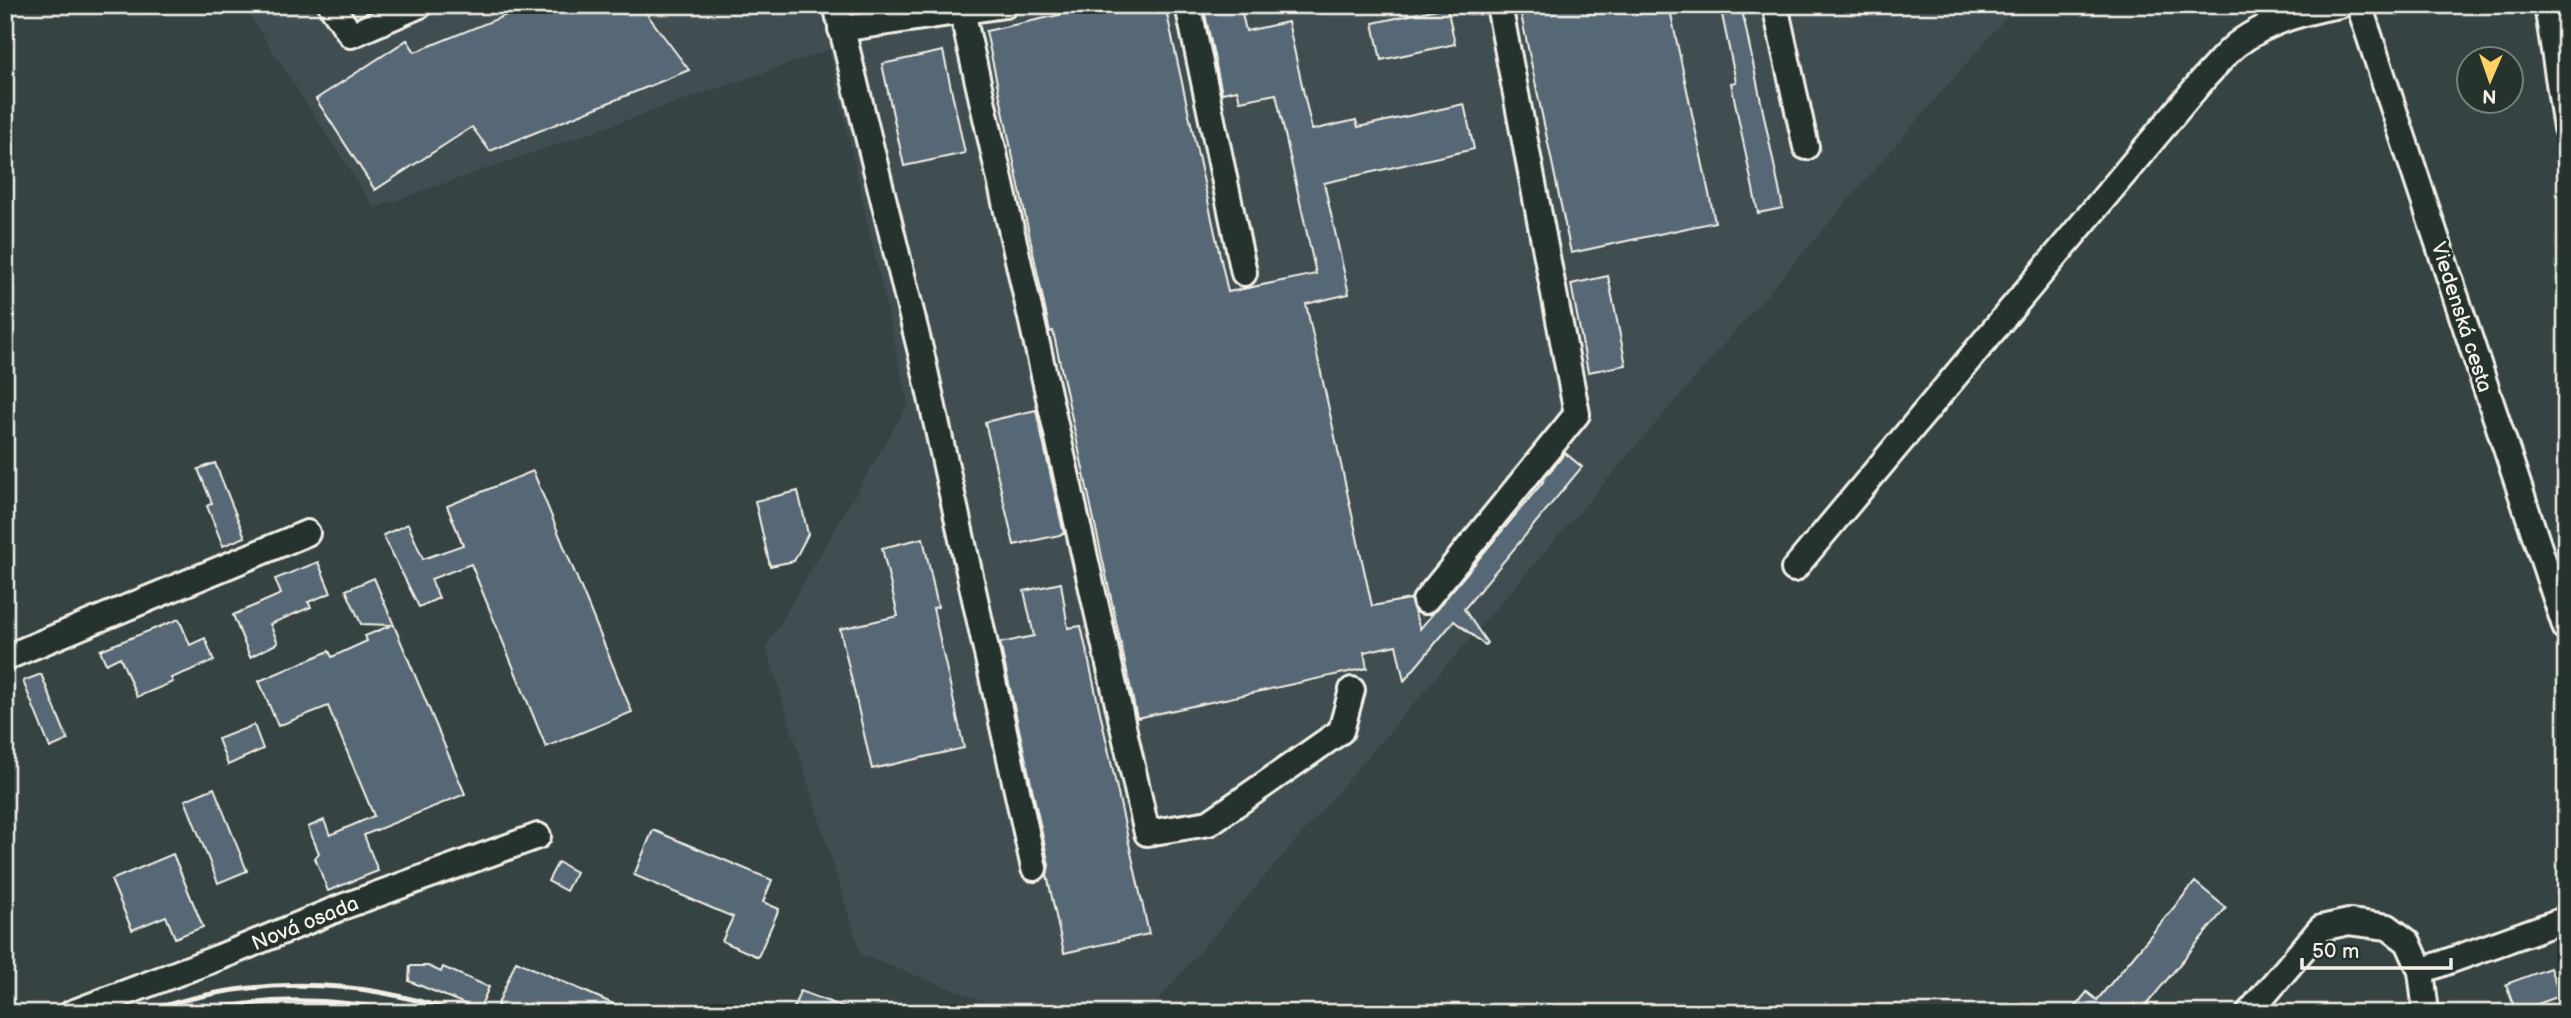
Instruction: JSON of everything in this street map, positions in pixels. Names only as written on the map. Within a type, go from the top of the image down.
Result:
[{"type":"street","points":[[331,5],[351,35],[420,5]]},
{"type":"street","points":[[1004,5],[962,11],[838,17],[922,357],[1034,868]]},
{"type":"street","points":[[1188,5],[1244,273]]},
{"type":"street","points":[[1425,601],[1577,414],[1499,5]]},
{"type":"street","points":[[1775,5],[1806,147]]},
{"type":"street","points":[[1794,569],[2205,77],[2236,45],[2263,29],[2318,9],[2340,5]]},
{"type":"street","name":"Viedenská cesta","points":[[2359,5],[2566,629]]},
{"type":"street","points":[[2547,5],[2562,79],[2566,128]]},
{"type":"street","points":[[962,11],[1147,833],[1209,824],[1341,731],[1352,690]]},
{"type":"street","points":[[5,658],[307,533]]},
{"type":"street","name":"Nová osada","points":[[72,1013],[342,907],[538,836]]},
{"type":"street","points":[[2421,971],[2566,919]]},
{"type":"street","points":[[2249,1013],[2320,928],[2350,922],[2388,927],[2408,942],[2421,971],[2425,1004],[2422,1013]]},
{"type":"shaded area","points":[[243,5],[2017,5],[1147,1013],[1015,1013],[861,955],[766,647],[908,404],[829,50],[374,208]]},
{"type":"building","points":[[531,5],[640,5],[689,70],[490,151],[472,127],[375,190],[316,99],[407,40],[415,52]]},
{"type":"building","points":[[1104,5],[1165,5],[1228,292],[1316,274],[1276,94],[1240,101],[1237,90],[1222,93],[1203,5],[1240,5],[1246,31],[1288,22],[1312,130],[1356,120],[1358,127],[1464,104],[1474,149],[1324,183],[1349,294],[1306,304],[1372,606],[1410,599],[1420,629],[1565,453],[1582,467],[1464,609],[1487,643],[1485,645],[1454,621],[1404,681],[1396,645],[1364,652],[1367,668],[1137,718],[1053,331],[1050,332],[986,31]]},
{"type":"building","points":[[1519,5],[1669,5],[1715,222],[1571,253]]},
{"type":"building","points":[[1720,5],[1741,5],[1783,208],[1758,213],[1731,83],[1736,82]]},
{"type":"building","points":[[1447,7],[1455,44],[1381,60],[1373,23]]},
{"type":"building","points":[[943,51],[965,153],[904,166],[882,64]]},
{"type":"building","points":[[1608,276],[1626,365],[1588,372],[1571,284]]},
{"type":"building","points":[[1036,410],[1064,534],[1014,545],[985,422]]},
{"type":"building","points":[[215,463],[245,537],[223,546],[207,506],[212,503],[198,469]]},
{"type":"building","points":[[533,471],[632,712],[546,747],[471,564],[431,579],[439,598],[419,607],[383,535],[408,524],[423,559],[463,545],[447,506]]},
{"type":"building","points":[[798,491],[808,534],[794,561],[770,566],[755,501]]},
{"type":"building","points":[[923,538],[938,607],[933,608],[964,748],[872,769],[840,629],[898,616],[882,548]]},
{"type":"building","points":[[318,562],[331,593],[308,602],[311,607],[270,624],[278,643],[250,657],[233,615],[281,594],[275,579]]},
{"type":"building","points":[[374,578],[465,794],[364,835],[378,871],[328,891],[315,858],[319,853],[308,827],[324,820],[330,835],[374,816],[328,706],[278,726],[259,681],[329,651],[332,657],[367,641],[365,636],[392,625],[361,624],[346,590]]},
{"type":"building","points":[[1061,583],[1068,628],[1081,626],[1149,934],[1064,953],[1047,875],[1049,865],[1000,643],[1034,636],[1024,591]]},
{"type":"building","points":[[179,619],[190,645],[205,638],[214,661],[171,678],[173,682],[137,697],[120,657],[106,664],[100,650]]},
{"type":"building","points":[[41,674],[68,740],[50,748],[23,681]]},
{"type":"building","points":[[254,725],[263,749],[228,765],[218,739]]},
{"type":"building","points":[[214,788],[247,871],[218,883],[185,800]]},
{"type":"building","points":[[653,830],[772,880],[763,902],[779,909],[758,957],[722,941],[733,917],[634,875]]},
{"type":"building","points":[[173,854],[203,927],[175,938],[166,916],[132,930],[111,880]]},
{"type":"building","points":[[558,862],[576,872],[566,891],[548,881]]},
{"type":"building","points":[[2195,882],[2226,908],[2142,1010],[2135,1004],[2127,1013],[2070,1013],[2087,992],[2097,1000]]},
{"type":"building","points":[[516,961],[634,1013],[513,1013],[497,1006]]},
{"type":"building","points":[[410,966],[428,966],[441,972],[443,967],[489,987],[479,1010],[409,981]]},
{"type":"building","points":[[2550,968],[2560,996],[2516,1012],[2506,984]]},
{"type":"building","points":[[800,991],[854,1011],[854,1013],[792,1013]]},
{"type":"railway","points":[[143,1013],[221,992],[300,985],[379,992],[457,1013]]},
{"type":"railway","points":[[198,1013],[249,1004],[301,1001],[353,1004],[404,1013]]}]
